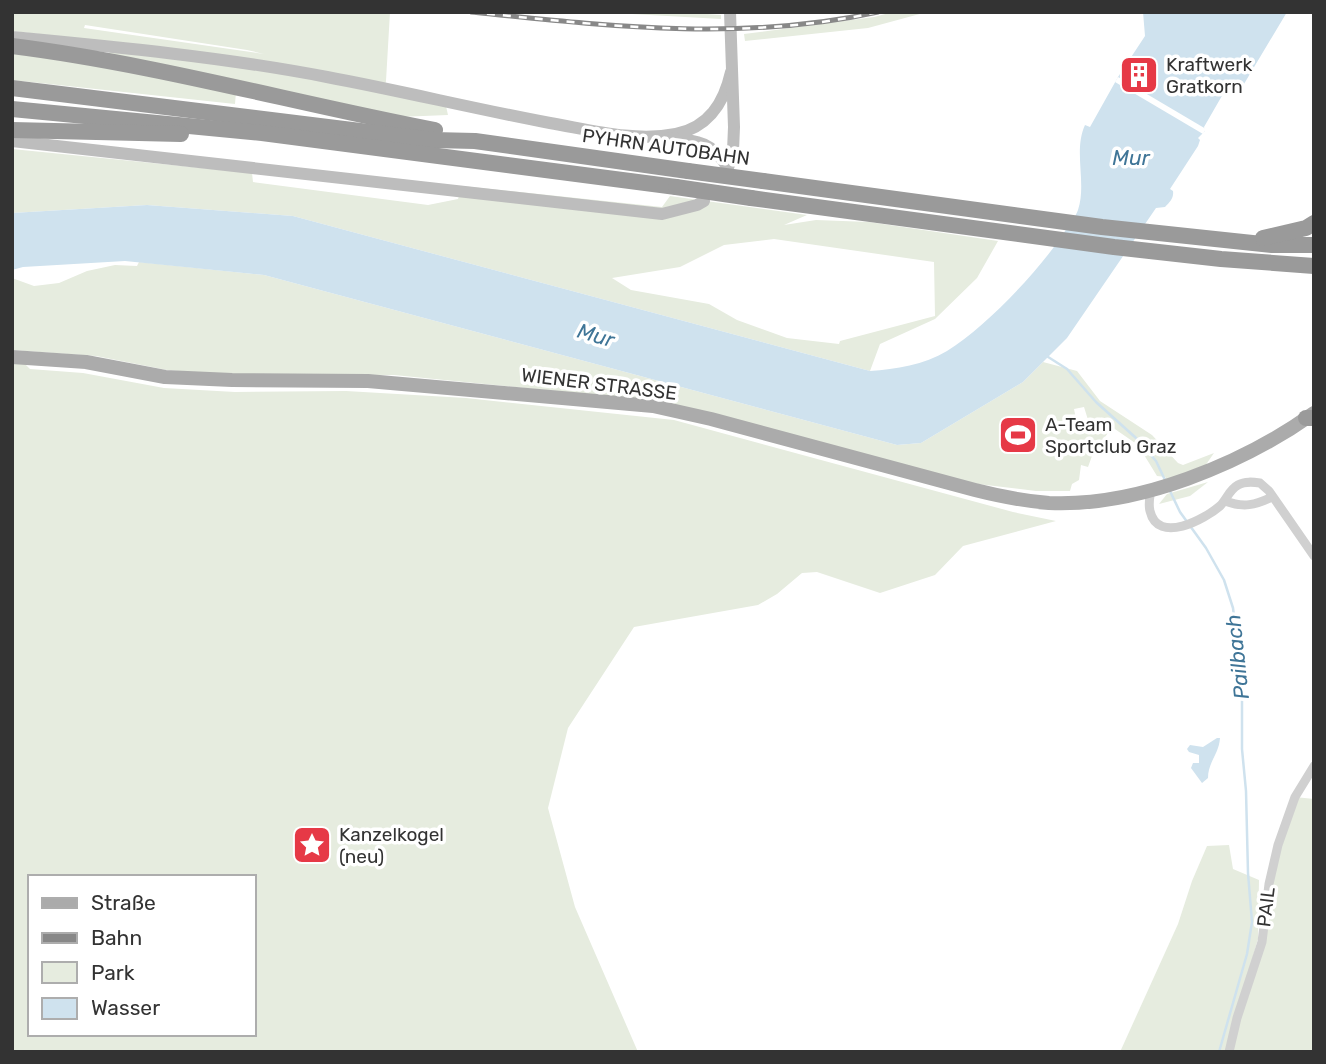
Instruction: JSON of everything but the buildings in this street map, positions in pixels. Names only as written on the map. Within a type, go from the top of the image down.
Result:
[{"type":"highway","points":[[12,46],[69,53],[179,73],[475,141]]},
{"type":"highway","name":"PYHRN AUTOBAHN","points":[[12,88],[433,140],[475,141],[1102,227],[1272,245],[1314,246]]},
{"type":"highway","name":"PYHRN AUTOBAHN","points":[[12,109],[237,130],[947,225],[1221,259],[1309,267]]},
{"type":"highway","points":[[12,130],[304,140]]},
{"type":"highway","points":[[1239,240],[1272,237],[1306,228],[1314,223]]},
{"type":"main road","points":[[12,37],[143,50],[326,76],[614,134],[701,142],[716,151],[728,168],[733,151],[734,127],[730,12]]},
{"type":"main road","points":[[654,137],[687,131],[705,121],[724,98],[732,72]]},
{"type":"main road","points":[[12,141],[662,214],[704,201]]},
{"type":"main road","name":"WIENER STRASSE","points":[[12,357],[86,362],[166,377],[368,381],[653,406],[711,419],[930,480],[1019,500],[1075,502],[1126,496],[1200,475],[1238,459],[1311,416]]},
{"type":"street","points":[[1161,486],[1149,509],[1153,520],[1163,526],[1179,528],[1202,518],[1243,483],[1260,483],[1314,556]]},
{"type":"street","points":[[1225,500],[1251,506],[1272,497]]},
{"type":"street","name":"PAIL","points":[[1229,1052],[1262,942],[1269,884],[1278,845],[1295,797],[1314,766]]},
{"type":"green space","points":[[12,12],[390,12],[385,86],[145,46],[12,31]],"holes":[[[85,25],[264,54],[84,28]]]},
{"type":"green space","points":[[596,12],[680,12],[721,15],[721,19]]},
{"type":"green space","points":[[893,12],[927,12],[868,28],[745,41],[744,34],[874,17]]},
{"type":"green space","points":[[110,49],[305,77],[446,106],[448,115],[398,117],[109,54]]},
{"type":"green space","points":[[12,53],[99,64],[236,92],[235,104],[12,80]]},
{"type":"green space","points":[[12,149],[252,173],[253,182],[428,205],[458,199],[462,186],[662,207],[670,196],[807,215],[784,225],[816,220],[869,222],[998,241],[977,278],[935,319],[880,344],[870,371],[293,216],[147,205],[12,213]],"holes":[[[774,239],[934,262],[935,316],[840,341],[839,344],[787,338],[737,320],[709,304],[631,290],[612,278],[680,267],[724,245]]]},
{"type":"green space","points":[[139,262],[264,275],[897,445],[921,443],[1023,382],[1043,362],[1077,371],[1100,401],[1152,435],[1178,463],[1183,465],[1214,453],[1205,466],[1159,484],[1166,477],[1157,476],[1138,445],[1112,427],[1092,456],[1088,467],[1081,465],[1079,480],[1072,484],[1070,491],[1036,491],[969,483],[625,398],[394,375],[216,374],[167,370],[96,356],[12,350],[12,278],[34,286],[59,283],[87,271],[115,265],[137,266]],"holes":[[[1084,407],[1089,423],[1079,434],[1074,409]]]},
{"type":"green space","points":[[12,364],[25,364],[30,369],[83,373],[164,388],[235,392],[346,391],[466,398],[674,420],[1013,512],[1056,521],[963,546],[935,575],[880,593],[817,572],[802,573],[777,594],[758,605],[634,627],[568,728],[548,808],[575,907],[638,1052],[12,1052]]},
{"type":"green space","points":[[1208,482],[1190,496],[1159,504],[1167,494]]},
{"type":"green space","points":[[1295,797],[1314,799],[1314,1052],[1229,1052],[1255,965],[1269,884]]},
{"type":"green space","points":[[1229,845],[1233,869],[1259,880],[1258,939],[1225,1052],[1120,1052],[1178,924],[1207,846]]},
{"type":"water","name":"Mur","points":[[1143,12],[1287,12],[1238,94],[1232,91],[1223,94],[1204,127],[1205,131],[1198,138],[1198,146],[1170,189],[1173,191],[1171,200],[1165,207],[1156,208],[1067,338],[1023,382],[921,443],[897,445],[264,275],[125,261],[23,267],[12,270],[12,213],[147,205],[293,216],[870,371],[910,366],[947,351],[996,312],[1029,278],[1073,219],[1080,200],[1080,145],[1085,125],[1090,127],[1145,36]]},
{"type":"water","points":[[1220,738],[1219,744],[1208,778],[1202,783],[1191,768],[1193,763],[1199,763],[1199,755],[1187,749],[1190,745],[1203,747]]},
{"type":"pier","points":[[1118,77],[1206,129],[1203,134],[1115,82]]},
{"type":"waterway","name":"Pailbach","points":[[1045,355],[1067,369],[1096,402],[1136,438],[1156,461],[1165,480]]},
{"type":"waterway","name":"Pailbach","points":[[1169,489],[1180,512],[1206,548],[1224,580],[1233,608],[1242,682],[1242,749],[1252,922],[1247,954],[1219,1052]]},
{"type":"railway","points":[[471,12],[624,26],[725,29],[776,27],[878,12]]},
{"type":"place","name":"Kraftwerk Gratkorn","points":[[1139,75]]},
{"type":"place","name":"A-Team Sportclub Graz","points":[[1018,435]]},
{"type":"place","name":"Kanzelkogel (neu)","points":[[312,845]]}]
